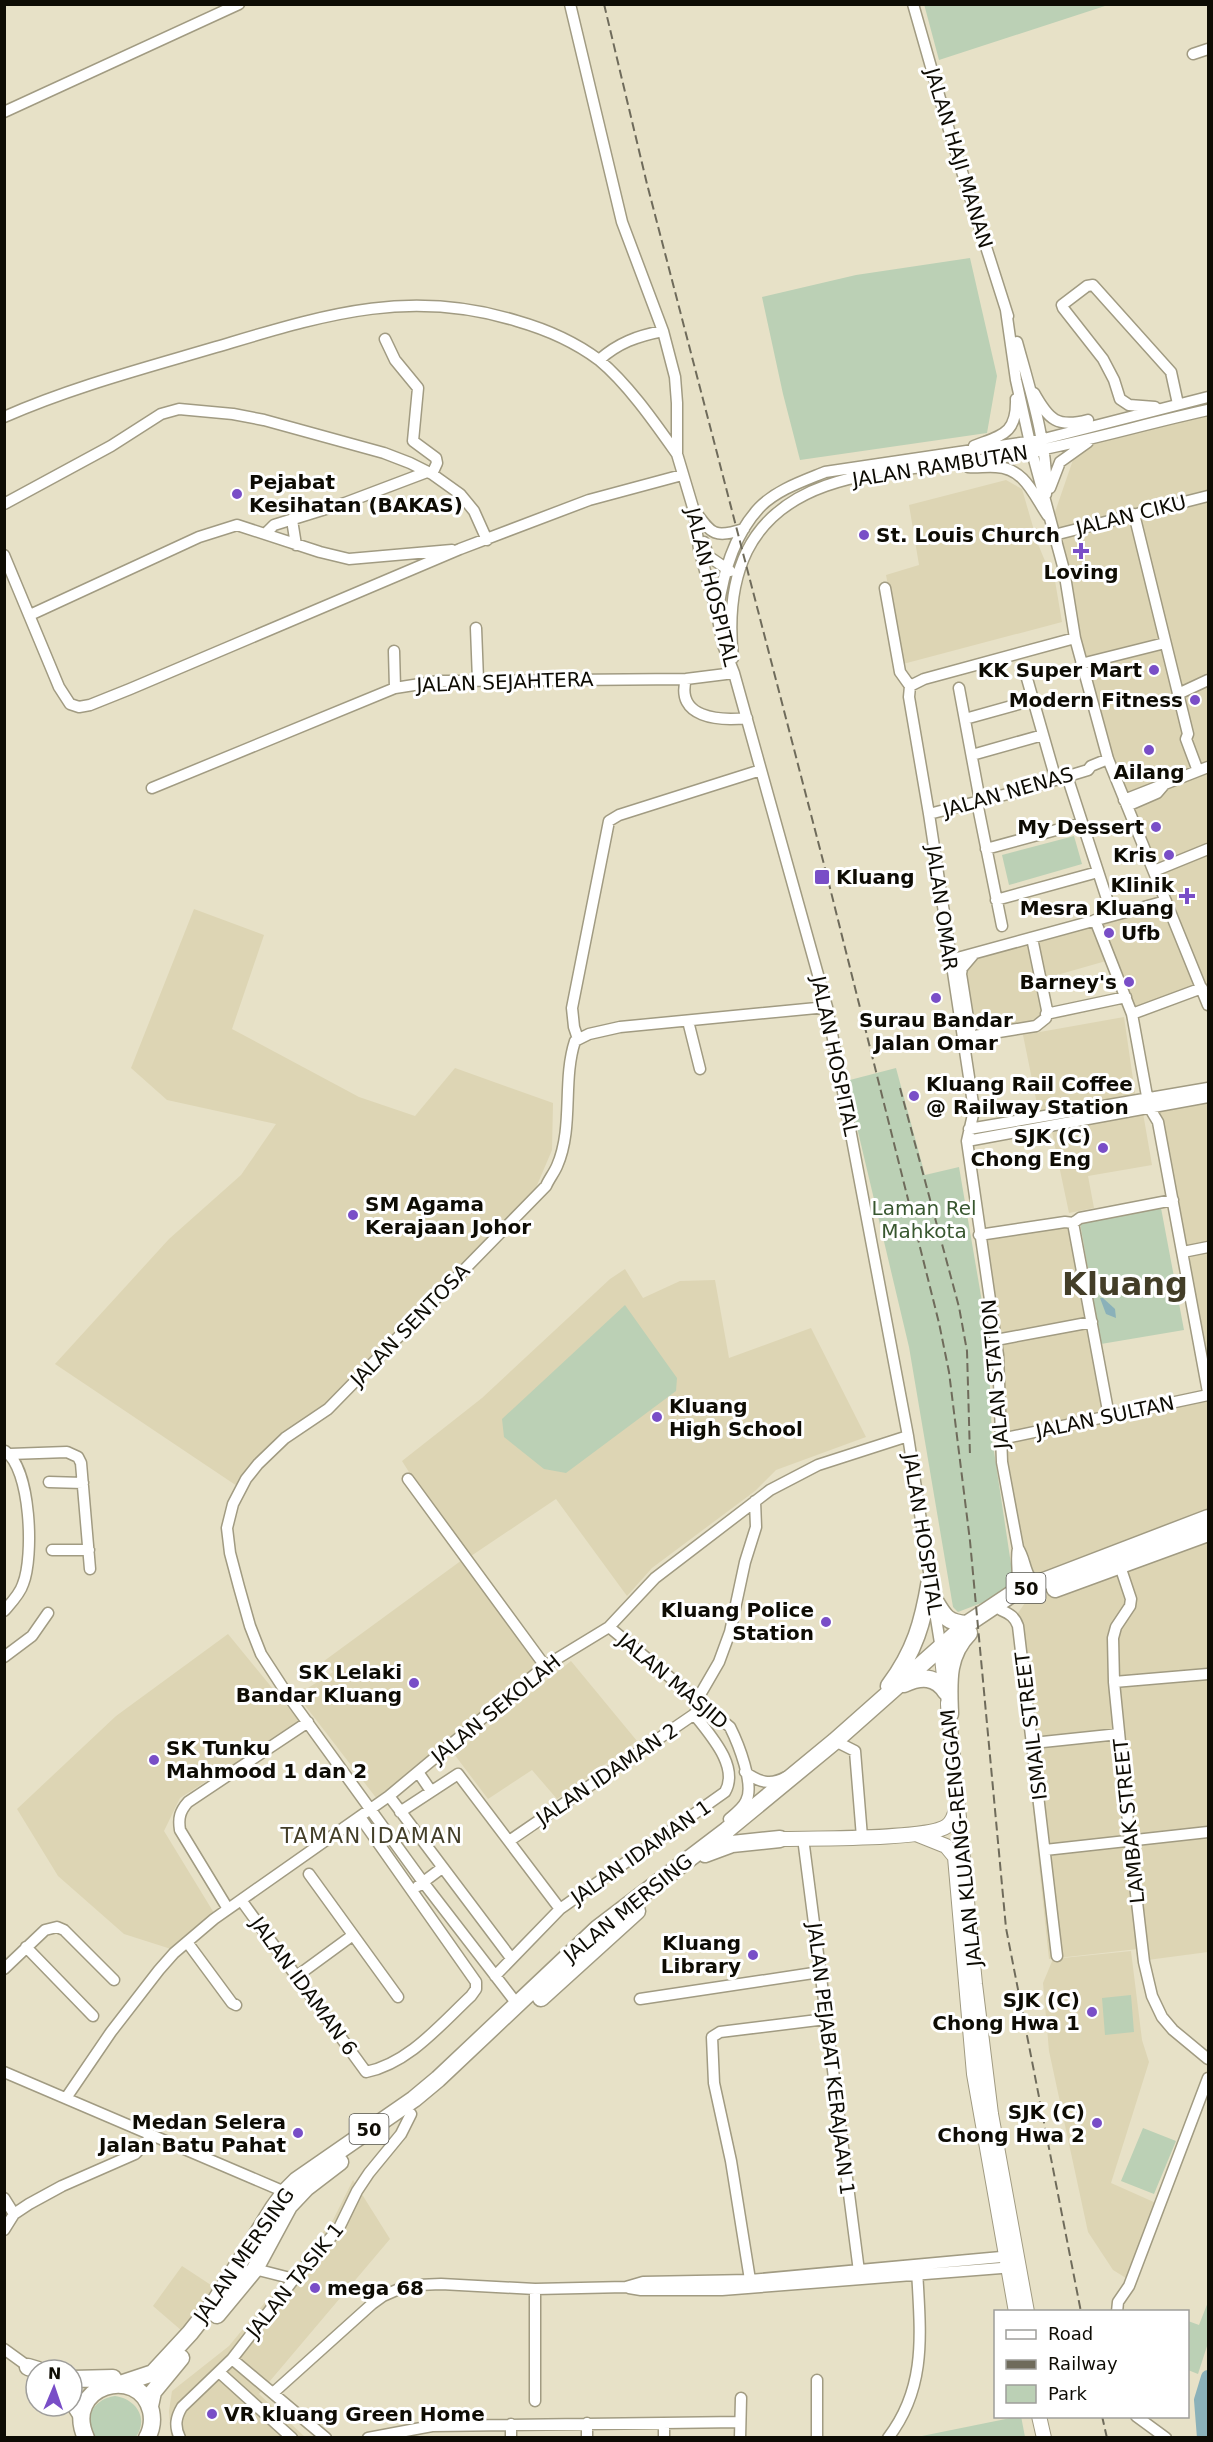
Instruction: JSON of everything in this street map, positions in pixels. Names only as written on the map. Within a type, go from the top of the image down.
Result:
[{"type":"highway","name":"JALAN MERSING","points":[[150,2406],[153,2392],[162,2381],[173,2360],[216,2300],[285,2192],[316,2166],[422,2092],[467,2054],[598,1928],[727,1830],[835,1741],[940,1649],[1015,1592],[1209,1518]]},
{"type":"highway","name":"JALAN MERSING","points":[[968,1628],[1027,1598],[1209,1533]]},
{"type":"highway","points":[[1091,1563],[1112,1560],[1120,1566]]},
{"type":"highway","points":[[931,1588],[944,1617],[968,1628],[952,1660],[949,1674],[950,1714]]},
{"type":"highway","points":[[873,1708],[898,1675],[913,1645],[923,1621],[931,1588]]},
{"type":"highway","points":[[898,1686],[913,1680],[931,1679],[941,1684],[946,1692]]},
{"type":"highway","points":[[780,1839],[753,1834],[749,1832],[747,1825],[752,1816],[787,1786],[798,1772]]},
{"type":"highway","points":[[84,2379],[104,2379],[126,2375],[173,2360],[255,2269],[289,2206],[306,2188],[338,2163],[425,2104],[684,1868],[710,1850],[732,1844],[780,1839]]},
{"type":"highway","name":"JALAN MERSING","points":[[114,2385],[153,2373],[173,2360]]},
{"type":"highway","points":[[153,2436],[162,2381]]},
{"type":"highway","points":[[114,2385],[138,2391],[150,2406]]},
{"type":"highway","name":"50","points":[[84,2406],[88,2398],[97,2390],[114,2385]]},
{"type":"highway","name":"50","points":[[150,2406],[153,2436]]},
{"type":"highway","points":[[72,2418],[75,2438]]},
{"type":"highway","points":[[77,2418],[86,2437]]},
{"type":"main road","name":"JALAN KLUANG-RENGGAM","points":[[940,1649],[950,1714],[983,2053],[1016,2310]]},
{"type":"main road","points":[[780,1839],[916,1834],[946,1827],[953,1820],[958,1797]]},
{"type":"main road","name":"JALAN KLUANG-RENGGAM","points":[[916,1834],[946,1845],[955,1857],[974,2074],[1011,2261],[1026,2310]]},
{"type":"main road","points":[[1039,2418],[1044,2438]]},
{"type":"main road","points":[[1048,2418],[1053,2438]]},
{"type":"street","points":[[4,112],[238,4]]},
{"type":"street","points":[[570,4],[622,222],[663,332],[675,376],[678,417],[677,454]]},
{"type":"street","name":"JALAN HAJI MANAN","points":[[913,4],[951,137],[1028,383],[1036,446]]},
{"type":"street","points":[[1192,54],[1209,49]]},
{"type":"street","points":[[1163,408],[1129,405],[1120,399],[1114,380],[1103,359],[1071,321],[1062,305],[1087,286],[1093,285],[1171,372],[1178,404]]},
{"type":"street","points":[[4,417],[36,403],[264,333],[346,311],[391,305],[442,305],[490,312],[547,330],[598,360],[624,386],[656,424],[677,454]]},
{"type":"street","name":"JALAN HAJI MANAN","points":[[1006,310],[1016,380],[1047,478],[1047,502],[1064,570],[1075,638],[1109,762],[1166,901],[1205,987],[1209,1005]]},
{"type":"street","points":[[598,360],[627,340],[663,332]]},
{"type":"street","points":[[265,534],[274,525],[430,473],[437,463],[436,458],[412,441],[418,388],[395,360],[386,339]]},
{"type":"street","points":[[954,453],[1000,437],[1009,429],[1016,412],[1016,380]]},
{"type":"street","points":[[1028,383],[1047,414],[1064,424],[1075,424],[1112,415],[1134,415]]},
{"type":"street","name":"JALAN RAMBUTAN","points":[[717,614],[725,569],[744,529],[760,507],[793,485],[825,472],[954,453],[1036,446],[1134,415],[1209,397]]},
{"type":"street","points":[[4,504],[111,446],[161,414],[179,409],[233,414],[264,420],[384,453],[430,473],[460,494],[487,540]]},
{"type":"street","name":"JALAN RAMBUTAN","points":[[734,673],[731,618],[737,573],[755,535],[794,499],[829,483],[879,471],[950,464],[1036,446],[1096,437],[1209,410]]},
{"type":"street","points":[[656,424],[668,424],[678,417]]},
{"type":"street","points":[[1047,502],[1050,483],[1060,462],[1096,437]]},
{"type":"street","name":"JALAN HOSPITAL","points":[[677,454],[694,511],[699,549],[723,645],[747,718],[827,1006],[908,1436],[940,1649]]},
{"type":"street","points":[[950,464],[1011,469],[1030,487],[1050,519]]},
{"type":"street","points":[[4,555],[65,697],[70,704],[79,707],[130,690],[460,549],[589,500],[682,475]]},
{"type":"street","name":"JALAN CIKU","points":[[1054,535],[1209,495]]},
{"type":"street","points":[[694,511],[708,556],[725,569],[737,573]]},
{"type":"street","points":[[694,511],[714,534],[723,535],[744,529]]},
{"type":"street","points":[[1126,803],[1157,793],[1163,786],[1204,769],[1186,738],[1188,734],[1134,514]]},
{"type":"street","points":[[292,520],[296,545]]},
{"type":"street","points":[[30,615],[230,525],[237,525],[296,545],[349,559],[460,549]]},
{"type":"street","points":[[885,588],[900,672],[910,686],[924,679],[1075,638]]},
{"type":"street","points":[[476,628],[478,680]]},
{"type":"street","points":[[1082,664],[1166,643]]},
{"type":"street","points":[[394,651],[395,688]]},
{"type":"street","points":[[1024,668],[1043,735],[1082,823],[1107,898]]},
{"type":"street","name":"JALAN SEJAHTERA","points":[[152,788],[395,688],[439,681],[686,679],[734,673]]},
{"type":"street","points":[[686,679],[683,689],[685,696],[700,714],[721,720],[747,718]]},
{"type":"street","points":[[1178,694],[1209,680]]},
{"type":"street","name":"JALAN OMAR","points":[[910,686],[909,697],[950,960],[966,1037],[974,1110],[968,1135]]},
{"type":"street","points":[[959,688],[986,849],[1002,926]]},
{"type":"street","points":[[965,719],[1033,700]]},
{"type":"street","points":[[972,755],[1043,735]]},
{"type":"street","name":"JALAN NENAS","points":[[929,814],[1062,778],[1088,770],[1091,766],[1109,762]]},
{"type":"street","points":[[761,770],[619,815],[609,821],[575,990],[572,1008],[574,1027],[578,1039],[620,1026],[827,1006]]},
{"type":"street","points":[[986,849],[1082,823]]},
{"type":"street","points":[[1154,871],[1209,849]]},
{"type":"street","points":[[996,900],[1098,872]]},
{"type":"street","points":[[950,960],[1166,901]]},
{"type":"street","points":[[1095,920],[1132,1014],[1149,1102],[1158,1122],[1209,1394]]},
{"type":"street","points":[[973,955],[962,968],[961,974],[966,1037],[1036,1026],[1046,1018],[1046,1014],[1032,938]]},
{"type":"street","points":[[1132,1014],[1205,987]]},
{"type":"street","points":[[1046,1014],[1126,997]]},
{"type":"street","points":[[688,1021],[700,1069]]},
{"type":"street","name":"JALAN SENTOSA","points":[[517,2004],[423,1882],[261,1654],[250,1626],[230,1553],[227,1528],[233,1504],[246,1479],[258,1464],[285,1438],[328,1409],[546,1186],[557,1166],[563,1143],[571,1052],[578,1039]]},
{"type":"street","points":[[1164,1100],[1209,1088]]},
{"type":"street","points":[[968,1135],[1149,1102],[1209,1097]]},
{"type":"street","points":[[1158,1122],[1164,1100]]},
{"type":"street","name":"JALAN STATION","points":[[968,1135],[996,1340],[1002,1462],[1018,1548],[1016,1557],[1018,1584],[1015,1592]]},
{"type":"street","points":[[980,1235],[1065,1222],[1073,1223],[1080,1218],[1173,1200]]},
{"type":"street","points":[[1073,1223],[1109,1416]]},
{"type":"street","points":[[1183,1252],[1209,1247]]},
{"type":"street","points":[[996,1340],[1092,1322]]},
{"type":"street","name":"JALAN SULTAN","points":[[1001,1439],[1209,1394]]},
{"type":"street","name":"JALAN SEKOLAH","points":[[66,2098],[137,1997],[174,1953],[228,1909],[389,1796],[544,1666],[609,1628],[655,1578],[770,1490],[818,1465],[908,1436]]},
{"type":"street","points":[[7,1453],[67,1452],[75,1454],[81,1463],[90,1569]]},
{"type":"street","points":[[4,1611],[23,1585],[27,1570],[28,1531],[25,1487],[18,1468],[7,1453]]},
{"type":"street","points":[[408,1479],[544,1666]]},
{"type":"street","points":[[49,1482],[83,1483]]},
{"type":"street","points":[[701,1703],[733,1617],[745,1562],[756,1527],[755,1501]]},
{"type":"street","name":"JALAN STATION","points":[[1018,1548],[1024,1557],[1027,1574],[1036,1584]]},
{"type":"street","points":[[52,1550],[89,1550]]},
{"type":"street","name":"LAMBAK STREET","points":[[1120,1566],[1131,1599],[1130,1606],[1115,1632],[1114,1682],[1144,1962],[1156,2006],[1173,2030],[1209,2059]]},
{"type":"street","name":"ISMAIL STREET","points":[[1001,1611],[1010,1613],[1018,1626],[1057,1956]]},
{"type":"street","points":[[4,1657],[32,1636],[48,1613]]},
{"type":"street","name":"JALAN MASJID","points":[[609,1628],[730,1727],[739,1745],[746,1772],[748,1792],[746,1801],[693,1854]]},
{"type":"street","points":[[1114,1682],[1209,1674]]},
{"type":"street","name":"JALAN IDAMAN 2","points":[[508,1841],[694,1714],[701,1703]]},
{"type":"street","name":"JALAN IDAMAN 1","points":[[495,1976],[560,1909],[725,1792],[729,1785],[729,1777],[725,1758],[694,1714]]},
{"type":"street","points":[[228,1909],[180,1830],[178,1820],[182,1809],[308,1722]]},
{"type":"street","points":[[1033,1743],[1119,1734]]},
{"type":"street","points":[[835,1741],[855,1751],[862,1837]]},
{"type":"street","points":[[418,1772],[431,1791]]},
{"type":"street","points":[[746,1772],[758,1781],[768,1783],[798,1772]]},
{"type":"street","points":[[400,1812],[458,1774],[560,1909]]},
{"type":"street","points":[[389,1796],[511,1958]]},
{"type":"street","points":[[360,1817],[412,1890],[442,1868]]},
{"type":"street","points":[[1045,1850],[1209,1832]]},
{"type":"street","name":"JALAN PEJABAT KERAJAAN 1","points":[[803,1838],[860,2275]]},
{"type":"street","points":[[309,1874],[398,1997]]},
{"type":"street","name":"JALAN IDAMAN 6","points":[[241,1900],[366,2072],[382,2068],[411,2052],[476,1989],[476,1982],[461,1958],[412,1890]]},
{"type":"street","points":[[4,1969],[45,1930],[57,1927],[64,1930],[114,1980]]},
{"type":"street","points":[[297,1976],[353,1935]]},
{"type":"street","points":[[187,1942],[232,2003],[236,2005]]},
{"type":"street","points":[[26,1947],[93,2016]]},
{"type":"street","points":[[640,1999],[820,1972]]},
{"type":"street","points":[[495,1976],[515,1992],[522,1993],[538,1986]]},
{"type":"street","points":[[751,2284],[729,2151],[712,2069],[712,2037],[720,2032],[826,2019]]},
{"type":"street","points":[[4,2072],[152,2136],[234,2168],[285,2192]]},
{"type":"street","points":[[1117,2310],[1118,2302],[1129,2286],[1209,2078]]},
{"type":"street","name":"JALAN TASIK 1","points":[[180,2438],[176,2424],[177,2415],[182,2407],[232,2359],[294,2278],[339,2228],[369,2173],[401,2134],[411,2114]]},
{"type":"street","points":[[4,2230],[14,2214],[62,2186],[135,2154],[152,2136]]},
{"type":"street","points":[[4,2198],[14,2214]]},
{"type":"street","points":[[273,2393],[372,2304],[399,2289],[441,2284],[535,2289],[626,2287],[643,2282],[751,2284],[1011,2261]]},
{"type":"street","points":[[255,2269],[294,2278]]},
{"type":"street","points":[[888,2438],[905,2414],[916,2380],[920,2339],[917,2270]]},
{"type":"street","points":[[535,2289],[535,2402]]},
{"type":"street","points":[[4,2349],[24,2363]]},
{"type":"street","points":[[232,2359],[326,2438]]},
{"type":"street","points":[[219,2372],[292,2438]]},
{"type":"street","points":[[817,2380],[817,2438]]},
{"type":"street","points":[[84,2384],[114,2385]]},
{"type":"street","points":[[740,2438],[741,2398]]},
{"type":"street","points":[[1139,2418],[1166,2438]]},
{"type":"street","points":[[368,2438],[511,2424],[740,2422]]},
{"type":"street","points":[[587,2423],[587,2438]]},
{"type":"street","points":[[664,2423],[664,2438]]},
{"type":"street","points":[[511,2424],[511,2438]]},
{"type":"shaded area","points":[[1208,415],[1208,993],[1113,758],[1079,638],[1054,515],[1075,454],[1094,442]]},
{"type":"shaded area","points":[[1006,480],[1022,489],[1038,544],[1045,561],[1053,569],[1062,622],[903,664],[886,575],[919,565],[909,505]]},
{"type":"shaded area","points":[[1161,899],[1199,992],[1136,1016],[1113,959],[1043,979],[1048,1018],[969,1040],[960,967],[966,958]]},
{"type":"shaded area","name":"SM Agama Kerajaan Johor","points":[[194,909],[264,935],[232,1029],[359,1097],[415,1116],[455,1068],[553,1103],[552,1150],[535,1190],[317,1412],[279,1435],[237,1486],[55,1364],[169,1239],[241,1175],[276,1124],[167,1100],[131,1068]]},
{"type":"shaded area","points":[[1124,1017],[1136,1100],[1039,1114],[1023,1035]]},
{"type":"shaded area","points":[[1208,1101],[1208,1513],[1036,1579],[1030,1573],[1021,1544],[1006,1460],[983,1231],[1069,1218],[1107,1419],[1207,1399],[1154,1111]]},
{"type":"shaded area","name":"SJK (C) Chong Eng","points":[[1143,1113],[1152,1165],[1088,1176],[1094,1208],[1069,1213],[1052,1132]]},
{"type":"shaded area","name":"Kluang High School","points":[[625,1269],[643,1298],[680,1281],[715,1280],[729,1358],[811,1328],[866,1437],[776,1470],[755,1491],[652,1568],[627,1596],[556,1499],[468,1558],[436,1515],[402,1461],[482,1398],[610,1279]]},
{"type":"shaded area","points":[[1208,1538],[1208,1952],[1140,1961],[1138,1949],[1049,1959],[1013,1620],[1025,1603]]},
{"type":"shaded area","name":"SK Lelaki Bandar Kluang","points":[[462,1560],[537,1664],[377,1799],[297,1695],[333,1672],[324,1661]]},
{"type":"shaded area","name":"SK Tunku Mahmood 1 dan 2","points":[[228,1634],[300,1722],[180,1798],[164,1831],[214,1913],[171,1949],[124,1934],[58,1876],[17,1809],[116,1716]]},
{"type":"shaded area","points":[[571,1661],[637,1741],[557,1799],[532,1770],[488,1799],[454,1754]]},
{"type":"shaded area","name":"SJK (C) Chong Hwa 2","points":[[1131,1951],[1142,2040],[1149,2062],[1111,2183],[1156,2203],[1126,2278],[1113,2270],[1088,2232],[1049,2051],[1043,1983],[1053,1959]]},
{"type":"shaded area","points":[[353,2180],[390,2239],[259,2394],[305,2437],[171,2438],[169,2411],[172,2391],[229,2346],[333,2220]]},
{"type":"shaded area","points":[[182,2266],[214,2287],[182,2331],[153,2306]]},
{"type":"green space","points":[[924,4],[1108,4],[1108,5],[939,60]]},
{"type":"green space","points":[[970,258],[997,376],[987,433],[800,460],[762,297],[856,275]]},
{"type":"green space","points":[[1074,836],[1082,864],[1009,885],[1002,855]]},
{"type":"green space","name":"Laman Rel Mahkota","points":[[896,1068],[925,1175],[959,1167],[988,1337],[992,1438],[1014,1584],[1010,1592],[958,1612],[953,1607],[909,1347],[846,1081]]},
{"type":"green space","points":[[1161,1208],[1184,1330],[1101,1344],[1080,1223]]},
{"type":"green space","points":[[625,1305],[677,1378],[676,1391],[566,1473],[544,1469],[504,1437],[502,1419]]},
{"type":"green space","points":[[1131,1995],[1134,2032],[1105,2035],[1102,1998]]},
{"type":"green space","points":[[1143,2128],[1176,2141],[1154,2194],[1121,2181]]},
{"type":"green space","points":[[1208,2302],[1208,2343],[1198,2374],[1189,2370],[1189,2321],[1199,2325]]},
{"type":"green space","points":[[115,2396],[129,2401],[138,2410],[141,2416],[140,2430],[136,2437],[94,2437],[89,2423],[92,2411],[101,2401]]},
{"type":"green space","points":[[1011,2418],[1021,2418],[1025,2437],[917,2437]]},
{"type":"water","points":[[1100,1298],[1115,1309],[1116,1318],[1106,1314]]},
{"type":"waterway","points":[[1204,2438],[1201,2400],[1208,2377]]},
{"type":"railway","points":[[604,4],[647,184],[827,876],[939,1323],[949,1372],[970,1541],[1006,1928],[1081,2310]]},
{"type":"railway","points":[[900,1088],[959,1307],[967,1351],[970,1456]]},
{"type":"railway","points":[[1102,2418],[1107,2438]]},
{"type":"place","name":"Pejabat Kesihatan (BAKAS)","points":[[237,494]]},
{"type":"place","name":"St. Louis Church","points":[[864,535]]},
{"type":"place","name":"Loving","points":[[1081,551]]},
{"type":"place","name":"KK Super Mart","points":[[1154,670]]},
{"type":"place","name":"Modern Fitness","points":[[1195,700]]},
{"type":"place","name":"Ailang","points":[[1149,750]]},
{"type":"place","name":"My Dessert","points":[[1156,827]]},
{"type":"place","name":"Kris","points":[[1169,855]]},
{"type":"place","name":"Kluang","points":[[822,877]]},
{"type":"place","name":"Klinik Mesra Kluang","points":[[1187,896]]},
{"type":"place","name":"Ufb","points":[[1109,933]]},
{"type":"place","name":"Barney's","points":[[1129,982]]},
{"type":"place","name":"Surau Bandar Jalan Omar","points":[[936,998]]},
{"type":"place","name":"Kluang Rail Coffee @ Railway Station","points":[[914,1096]]},
{"type":"place","name":"SJK (C) Chong Eng","points":[[1103,1148]]},
{"type":"place","name":"SM Agama Kerajaan Johor","points":[[353,1215]]},
{"type":"place","name":"Kluang High School","points":[[657,1417]]},
{"type":"place","name":"Kluang Police Station","points":[[826,1622]]},
{"type":"place","name":"SK Lelaki Bandar Kluang","points":[[414,1683]]},
{"type":"place","name":"SK Tunku Mahmood 1 dan 2","points":[[154,1760]]},
{"type":"place","name":"Kluang Library","points":[[753,1955]]},
{"type":"place","name":"SJK (C) Chong Hwa 1","points":[[1092,2012]]},
{"type":"place","name":"SJK (C) Chong Hwa 2","points":[[1097,2123]]},
{"type":"place","name":"Medan Selera Jalan Batu Pahat","points":[[298,2133]]},
{"type":"place","name":"mega 68","points":[[315,2288]]},
{"type":"place","name":"VR kluang Green Home","points":[[212,2414]]},
{"type":"district","name":"Kluang","points":[[1125,1284]]},
{"type":"district","name":"TAMAN IDAMAN","points":[[372,1836]]}]
